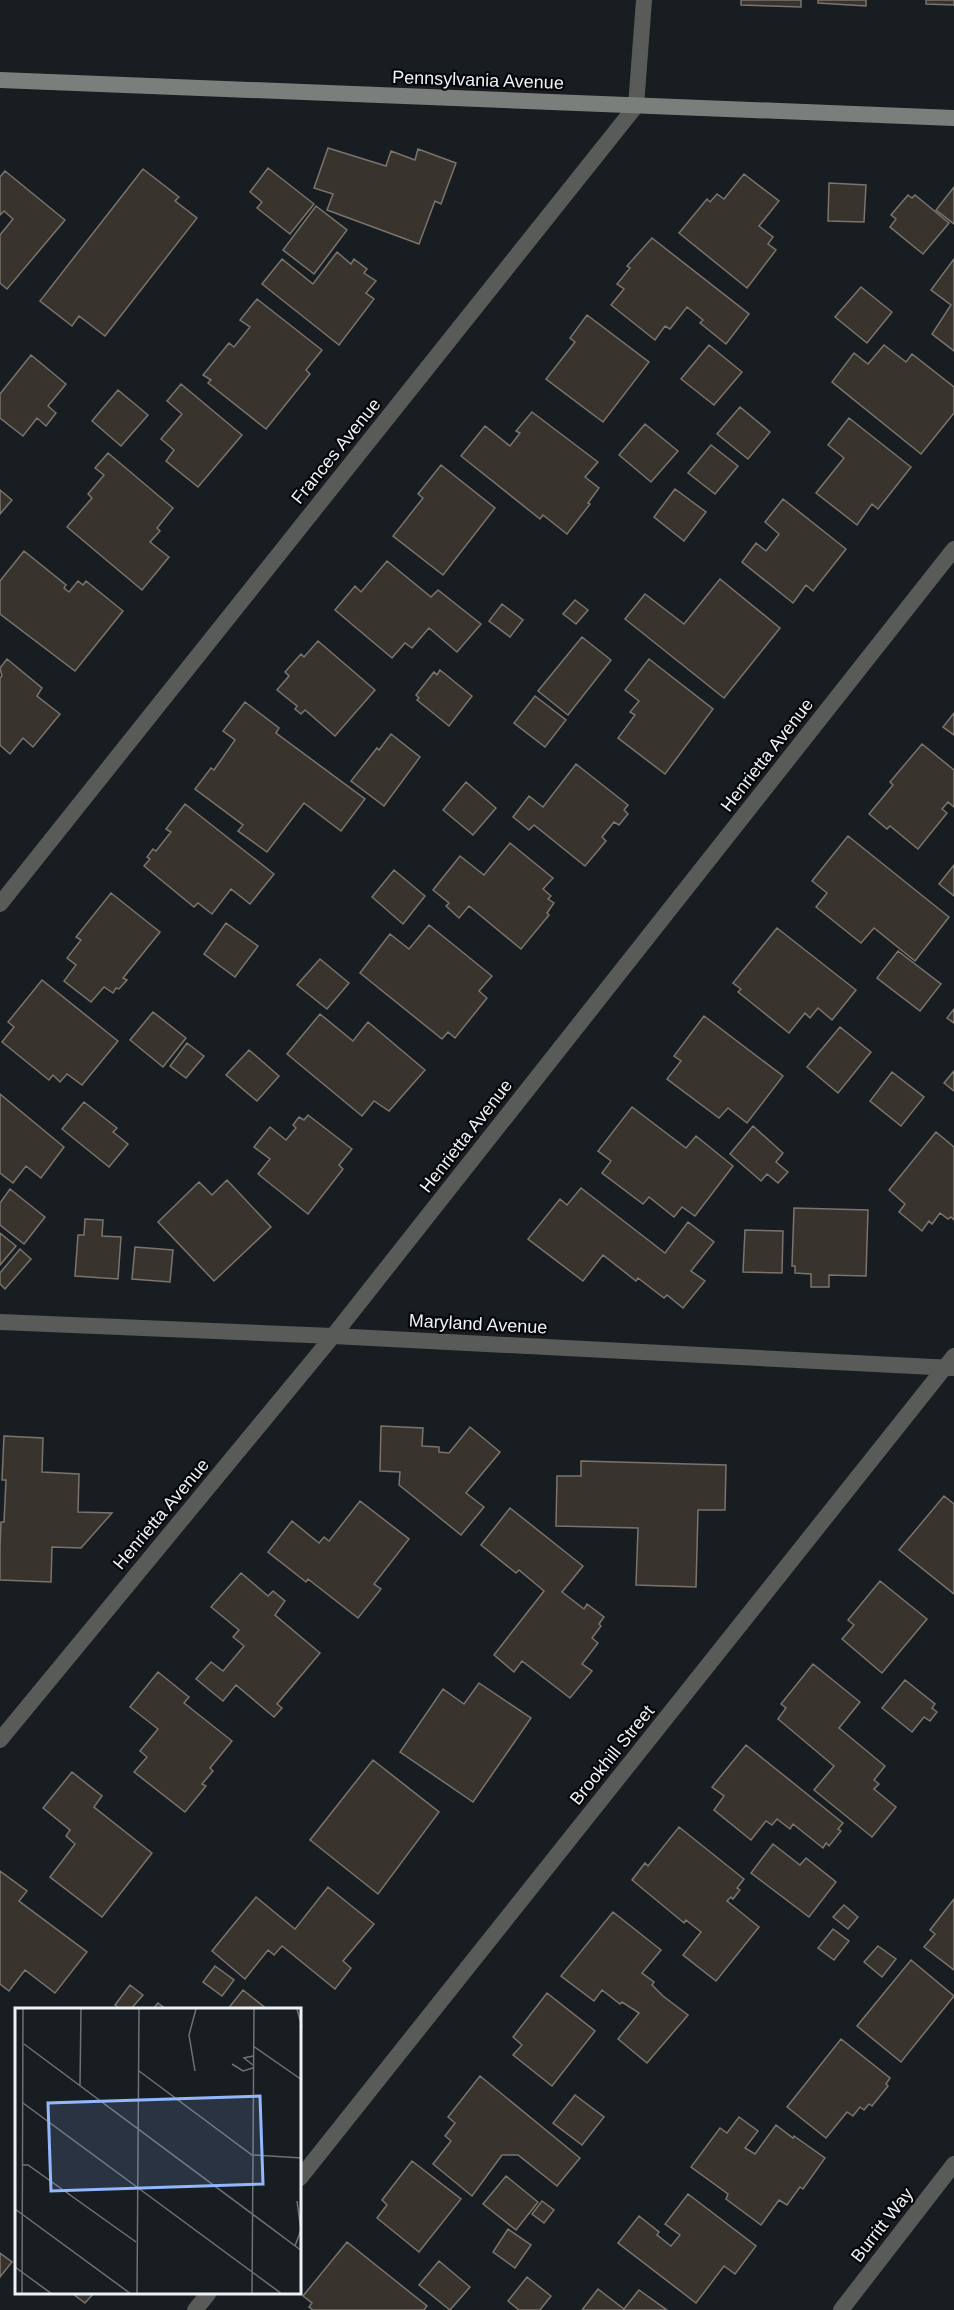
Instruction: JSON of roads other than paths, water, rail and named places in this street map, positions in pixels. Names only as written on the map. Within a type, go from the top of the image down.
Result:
[{"type":"main road","name":"Pennsylvania Avenue","points":[[0,80],[954,118]]},
{"type":"street","points":[[636,106],[644,0]]},
{"type":"street","name":"Frances Avenue","points":[[0,904],[636,106]]},
{"type":"street","name":"Henrietta Avenue","points":[[0,1740],[333,1336],[954,549]]},
{"type":"street","name":"Maryland Avenue","points":[[0,1322],[951,1364]]},
{"type":"street","name":"Brookhill Street","points":[[302,2175],[951,1364]]},
{"type":"street","name":"Burritt Way","points":[[841,2310],[954,2164]]},
{"type":"street","points":[[195,2310],[207,2295]]}]
